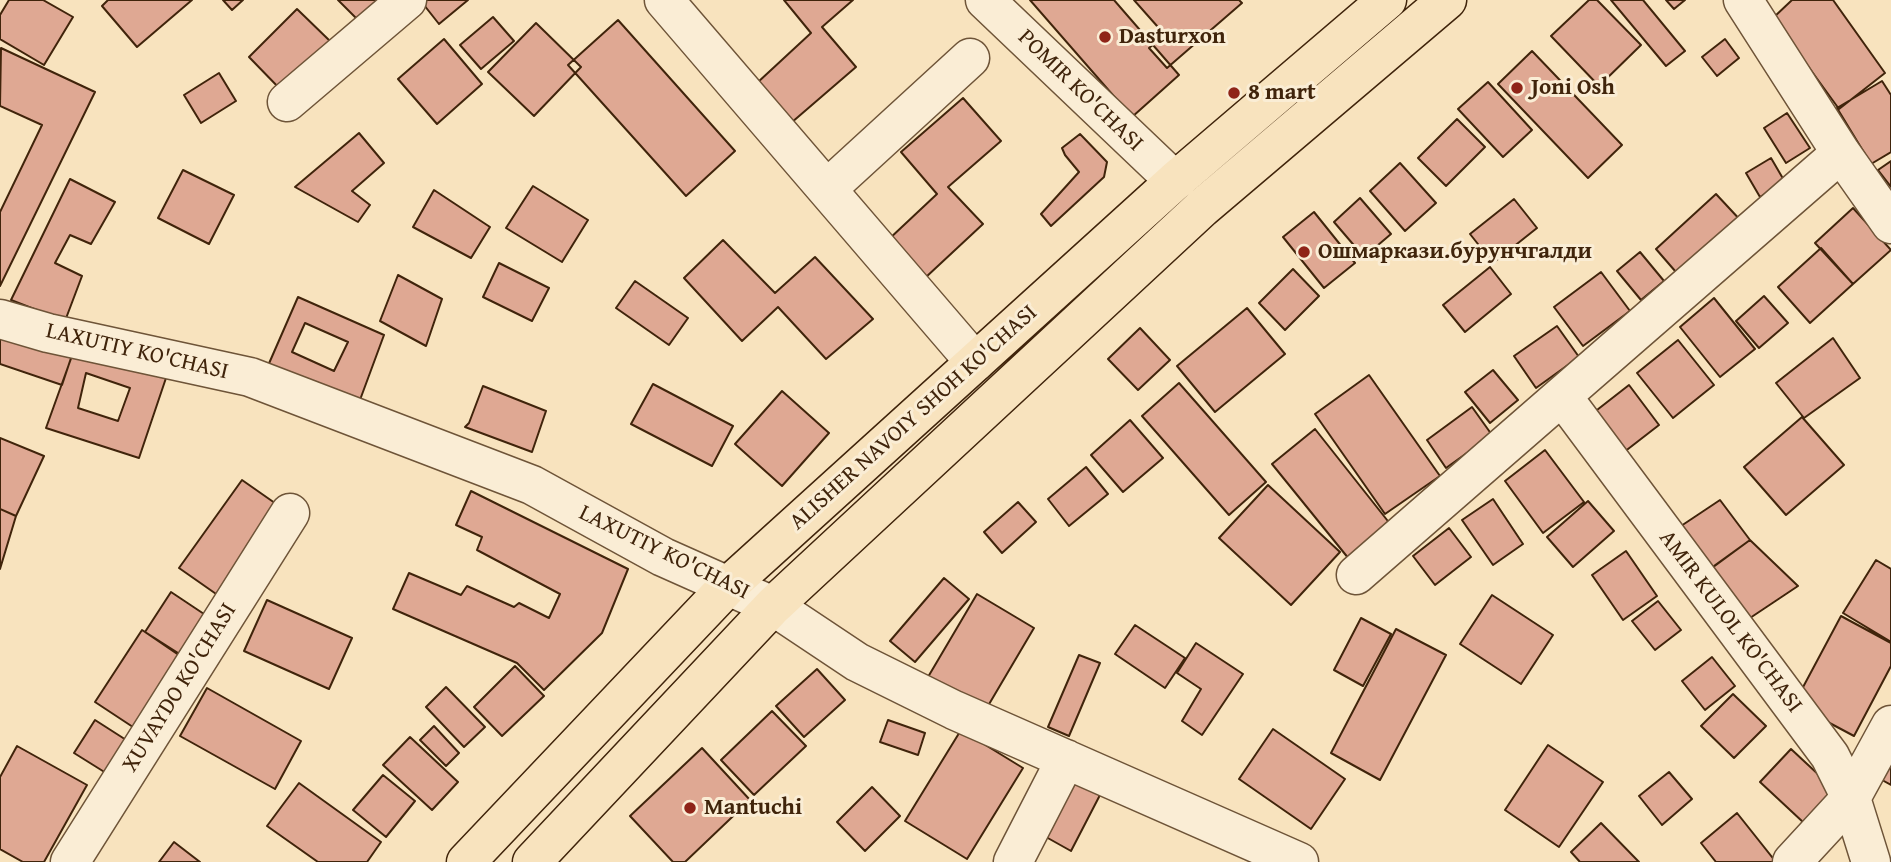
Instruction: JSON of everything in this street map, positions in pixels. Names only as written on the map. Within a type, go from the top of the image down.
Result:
[{"type":"main road","name":"ALISHER NAVOIY SHOH KO'CHASI","points":[[466,862],[728,586],[1175,181],[1387,0]]},
{"type":"main road","name":"ALISHER NAVOIY SHOH KO'CHASI","points":[[532,862],[773,606],[1202,208],[1447,0]]},
{"type":"street","points":[[287,102],[407,0]]},
{"type":"street","points":[[664,0],[975,362]]},
{"type":"street","name":"POMIR KO'CHASI","points":[[985,0],[1175,181]]},
{"type":"street","points":[[1743,0],[1841,153],[1891,224]]},
{"type":"street","points":[[827,189],[970,58]]},
{"type":"street","points":[[1356,575],[1841,153]]},
{"type":"street","name":"LAXUTIY KO'CHASI","points":[[0,319],[48,333],[250,377],[532,485],[663,557],[773,606],[857,662],[954,710],[1299,862]]},
{"type":"street","name":"AMIR KULOL KO'CHASI","points":[[1562,396],[1830,756],[1875,847]]},
{"type":"street","name":"XUVAYDO KO'CHASI","points":[[70,862],[290,513]]},
{"type":"street","points":[[1792,862],[1851,798],[1891,725]]},
{"type":"street","points":[[1013,862],[1066,759]]},
{"type":"building","points":[[9,0],[43,0],[73,17],[44,65],[0,39],[0,15]]},
{"type":"building","points":[[108,0],[192,0],[137,47],[102,6]]},
{"type":"building","points":[[223,0],[243,0],[232,10]]},
{"type":"building","points":[[338,0],[390,0],[364,26]]},
{"type":"building","points":[[420,0],[468,0],[439,24]]},
{"type":"building","points":[[784,0],[853,0],[822,27],[856,67],[791,123],[757,83],[811,33]]},
{"type":"building","name":"Dasturxon","points":[[1030,0],[1114,0],[1179,75],[1132,117]]},
{"type":"building","points":[[1134,0],[1239,0],[1242,3],[1167,68],[1149,48],[1165,35]]},
{"type":"building","points":[[1589,0],[1597,0],[1641,45],[1599,86],[1551,36]]},
{"type":"building","points":[[1611,0],[1643,0],[1685,51],[1666,66]]},
{"type":"building","points":[[1666,0],[1685,0],[1674,9]]},
{"type":"building","points":[[1792,0],[1833,0],[1885,73],[1839,109],[1773,18]]},
{"type":"building","points":[[297,9],[331,42],[282,91],[249,57]]},
{"type":"building","points":[[493,17],[514,41],[481,69],[460,45]]},
{"type":"building","points":[[618,20],[735,151],[686,196],[568,65]]},
{"type":"building","points":[[536,23],[581,67],[534,116],[488,72]]},
{"type":"building","points":[[444,39],[482,84],[437,124],[398,79]]},
{"type":"building","points":[[1725,39],[1739,58],[1717,76],[1702,57]]},
{"type":"building","points":[[1,48],[95,92],[0,286],[0,212],[42,125],[0,106]]},
{"type":"building","points":[[1532,51],[1622,145],[1588,178],[1498,84]]},
{"type":"building","points":[[219,73],[236,101],[201,123],[184,95]]},
{"type":"building","points":[[1882,81],[1891,95],[1891,152],[1871,164],[1837,108]]},
{"type":"building","points":[[1488,82],[1532,130],[1503,157],[1458,109]]},
{"type":"building","points":[[963,98],[1001,141],[948,187],[983,224],[925,278],[888,240],[937,194],[901,152]]},
{"type":"building","points":[[1787,113],[1810,148],[1786,163],[1764,128]]},
{"type":"building","points":[[1457,119],[1485,147],[1446,186],[1418,158]]},
{"type":"building","points":[[359,133],[384,163],[352,191],[370,205],[358,222],[295,187]]},
{"type":"building","points":[[1080,134],[1107,162],[1104,177],[1051,226],[1041,214],[1079,172],[1062,148]]},
{"type":"building","points":[[1771,158],[1785,182],[1760,197],[1746,173]]},
{"type":"building","points":[[1891,161],[1891,187],[1878,170]]},
{"type":"building","points":[[1400,163],[1436,203],[1405,231],[1370,191]]},
{"type":"building","points":[[183,170],[234,195],[209,244],[158,218]]},
{"type":"building","points":[[70,179],[115,202],[91,244],[70,235],[55,263],[82,276],[65,321],[11,300]]},
{"type":"building","points":[[533,186],[588,220],[562,262],[506,228]]},
{"type":"building","points":[[434,190],[490,227],[471,258],[413,227]]},
{"type":"building","points":[[1716,194],[1743,223],[1682,279],[1656,249]]},
{"type":"building","points":[[1360,198],[1391,234],[1364,257],[1334,222]]},
{"type":"building","points":[[1514,199],[1537,228],[1493,263],[1470,234]]},
{"type":"building","points":[[1853,208],[1891,250],[1853,284],[1815,243]]},
{"type":"building","points":[[1314,212],[1355,263],[1324,288],[1283,237]]},
{"type":"building","points":[[723,240],[775,293],[815,257],[873,319],[826,359],[778,307],[742,341],[684,278]]},
{"type":"building","points":[[1821,248],[1853,284],[1810,323],[1778,287]]},
{"type":"building","points":[[1640,252],[1664,281],[1641,300],[1617,271]]},
{"type":"building","points":[[499,263],[549,288],[532,321],[483,297]]},
{"type":"building","points":[[1490,267],[1511,294],[1465,332],[1443,305]]},
{"type":"building","points":[[1293,269],[1319,296],[1285,330],[1259,303]]},
{"type":"building","points":[[1601,272],[1630,311],[1583,346],[1554,307]]},
{"type":"building","points":[[398,275],[442,299],[426,346],[380,321]]},
{"type":"building","points":[[635,281],[688,318],[669,345],[616,308]]},
{"type":"building","points":[[1764,296],[1788,323],[1759,348],[1736,321]]},
{"type":"building","points":[[298,297],[384,335],[357,408],[267,368]],"holes":[[[305,323],[348,342],[334,371],[292,352]]]},
{"type":"building","points":[[1714,298],[1755,349],[1720,377],[1680,327]]},
{"type":"building","points":[[1247,308],[1285,354],[1215,412],[1177,366]]},
{"type":"building","points":[[1557,326],[1579,357],[1536,388],[1514,356]]},
{"type":"building","points":[[1140,328],[1170,360],[1138,390],[1108,359]]},
{"type":"building","points":[[0,335],[72,355],[62,385],[0,364]]},
{"type":"building","points":[[1833,338],[1860,378],[1804,418],[1776,383]]},
{"type":"building","points":[[1678,340],[1714,385],[1673,418],[1637,373]]},
{"type":"building","points":[[73,353],[166,378],[139,458],[46,428]],"holes":[[[86,373],[130,388],[118,421],[78,408]]]},
{"type":"building","points":[[1493,370],[1518,400],[1490,423],[1465,392]]},
{"type":"building","points":[[1369,375],[1440,476],[1385,514],[1315,414]]},
{"type":"building","points":[[1179,383],[1266,482],[1229,515],[1142,416]]},
{"type":"building","points":[[653,384],[733,426],[712,466],[631,424]]},
{"type":"building","points":[[1629,385],[1659,425],[1619,456],[1588,417]]},
{"type":"building","points":[[483,386],[546,411],[532,452],[465,427]]},
{"type":"building","points":[[782,391],[829,433],[782,486],[735,444]]},
{"type":"building","points":[[1472,407],[1492,435],[1446,468],[1427,440]]},
{"type":"building","points":[[1802,417],[1844,465],[1786,515],[1744,467]]},
{"type":"building","points":[[1130,420],[1163,458],[1123,492],[1091,455]]},
{"type":"building","points":[[1315,429],[1391,525],[1349,559],[1272,464]]},
{"type":"building","points":[[0,438],[44,456],[16,516],[0,509]]},
{"type":"building","points":[[1545,450],[1584,502],[1543,533],[1505,481]]},
{"type":"building","points":[[1086,467],[1108,494],[1069,526],[1048,499]]},
{"type":"building","points":[[242,480],[282,508],[219,596],[179,568]]},
{"type":"building","points":[[1268,485],[1340,552],[1291,605],[1219,538]]},
{"type":"building","points":[[471,491],[628,569],[602,633],[544,690],[517,663],[393,609],[409,573],[461,595],[467,586],[514,607],[519,603],[549,618],[560,594],[477,550],[482,537],[456,525]]},
{"type":"building","points":[[1493,499],[1523,544],[1493,565],[1462,520]]},
{"type":"building","points":[[1720,500],[1750,540],[1707,571],[1678,528]]},
{"type":"building","points":[[1588,501],[1614,531],[1573,567],[1547,537]]},
{"type":"building","points":[[1018,502],[1036,522],[1002,553],[984,532]]},
{"type":"building","points":[[0,509],[16,516],[0,569]]},
{"type":"building","points":[[1449,528],[1471,557],[1435,585],[1413,556]]},
{"type":"building","points":[[1750,540],[1798,586],[1744,622],[1701,576]]},
{"type":"building","points":[[1626,551],[1657,596],[1623,620],[1592,575]]},
{"type":"building","points":[[1876,560],[1891,569],[1891,642],[1843,613]]},
{"type":"building","points":[[944,578],[969,599],[915,662],[890,641]]},
{"type":"building","points":[[171,592],[216,622],[189,662],[145,632]]},
{"type":"building","points":[[977,594],[1034,628],[985,711],[928,677]]},
{"type":"building","points":[[1492,595],[1553,635],[1521,684],[1460,644]]},
{"type":"building","points":[[267,600],[352,638],[329,689],[244,651]]},
{"type":"building","points":[[1658,601],[1681,630],[1655,650],[1632,621]]},
{"type":"building","points":[[1841,616],[1891,643],[1891,666],[1854,736],[1794,704]]},
{"type":"building","points":[[1361,618],[1391,634],[1363,686],[1334,670]]},
{"type":"building","points":[[1135,625],[1185,658],[1165,688],[1115,654]]},
{"type":"building","points":[[1396,629],[1446,655],[1380,780],[1331,753]]},
{"type":"building","points":[[142,630],[189,660],[142,733],[95,702]]},
{"type":"building","points":[[1196,643],[1243,674],[1202,735],[1182,721],[1201,689],[1177,673]]},
{"type":"building","points":[[1079,655],[1100,663],[1069,736],[1048,727]]},
{"type":"building","points":[[1712,657],[1735,686],[1705,710],[1682,681]]},
{"type":"building","points":[[515,666],[544,696],[502,736],[474,707]]},
{"type":"building","points":[[817,669],[845,700],[804,737],[776,706]]},
{"type":"building","points":[[446,687],[485,727],[464,747],[426,707]]},
{"type":"building","points":[[207,688],[301,741],[275,789],[180,736]]},
{"type":"building","points":[[1733,694],[1766,726],[1734,758],[1701,726]]},
{"type":"building","points":[[772,711],[806,746],[754,795],[721,760]]},
{"type":"building","points":[[95,720],[134,745],[114,778],[74,753]]},
{"type":"building","points":[[888,720],[925,733],[918,755],[880,742]]},
{"type":"building","points":[[434,726],[459,753],[446,766],[420,740]]},
{"type":"building","points":[[1273,729],[1345,779],[1311,829],[1239,779]]},
{"type":"building","points":[[961,730],[1023,768],[967,859],[905,821]]},
{"type":"building","points":[[410,737],[458,782],[432,810],[383,765]]},
{"type":"building","points":[[1548,745],[1603,782],[1559,847],[1505,810]]},
{"type":"building","points":[[17,746],[87,785],[44,862],[23,862],[0,849],[0,777]]},
{"type":"building","name":"Mantuchi","points":[[702,748],[750,800],[685,862],[673,862],[630,816]]},
{"type":"building","points":[[1791,749],[1835,790],[1804,823],[1760,782]]},
{"type":"building","points":[[1891,764],[1891,785],[1882,780]]},
{"type":"building","points":[[1669,772],[1692,799],[1662,825],[1639,796]]},
{"type":"building","points":[[383,775],[415,801],[386,837],[353,810]]},
{"type":"building","points":[[1075,781],[1100,795],[1071,851],[1046,837]]},
{"type":"building","points":[[299,783],[381,842],[367,862],[318,862],[267,826]]},
{"type":"building","points":[[872,787],[900,816],[865,851],[837,822]]},
{"type":"building","points":[[1737,813],[1776,862],[1716,862],[1701,843]]},
{"type":"building","points":[[1601,823],[1639,862],[1580,862],[1571,852]]},
{"type":"building","points":[[174,842],[200,862],[159,862]]},
{"type":"place","name":"Dasturxon","points":[[1105,37]]},
{"type":"place","name":"Joni Osh","points":[[1517,88]]},
{"type":"place","name":"8 mart","points":[[1234,93]]},
{"type":"place","name":"Ошмаркази.бурунчгалди","points":[[1304,252]]},
{"type":"place","name":"Mantuchi","points":[[690,808]]}]
